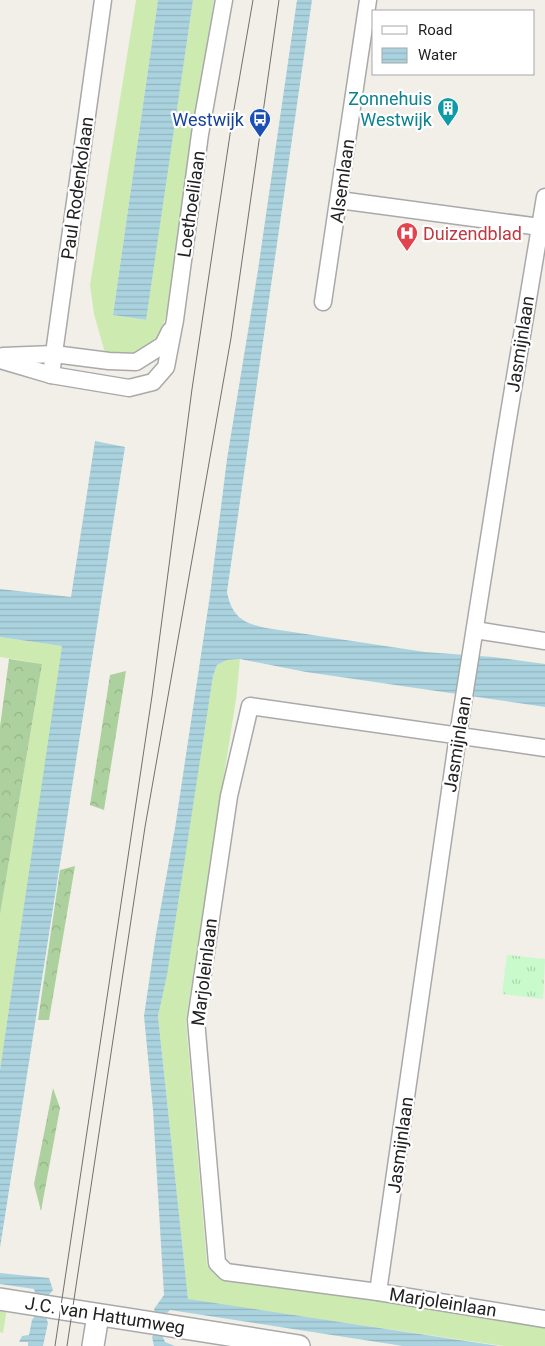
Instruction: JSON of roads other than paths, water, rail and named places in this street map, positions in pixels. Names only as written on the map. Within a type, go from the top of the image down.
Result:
[{"type":"street","name":"Paul Rodenkolaan","points":[[51,375],[103,0]]},
{"type":"street","name":"Loethoelilaan","points":[[0,360],[51,375],[129,388],[152,382],[166,367],[175,320],[200,134],[224,0]]},
{"type":"street","name":"Alsemlaan","points":[[323,302],[368,0]]},
{"type":"street","name":"Jasmijnlaan","points":[[378,1292],[458,735],[502,452],[545,197]]},
{"type":"street","points":[[339,200],[540,227]]},
{"type":"street","name":"Loethoelilaan","points":[[0,356],[54,354],[109,361],[136,362],[163,345],[175,320]]},
{"type":"street","points":[[474,638],[545,641]]},
{"type":"street","name":"Marjoleinlaan","points":[[545,748],[250,706],[229,796],[196,1020],[217,1263],[226,1272],[378,1292],[545,1319]]},
{"type":"street","name":"J.C. van Hattumweg","points":[[0,1299],[265,1343],[298,1346]]},
{"type":"street","points":[[93,1346],[98,1315]]},
{"type":"water","points":[[158,0],[193,0],[146,320],[113,315]]},
{"type":"water","points":[[297,0],[312,0],[227,592],[229,601],[240,618],[251,624],[266,628],[425,652],[493,657],[545,664],[545,707],[306,672],[240,659],[227,660],[217,665],[213,676],[167,975],[158,1016],[188,1299],[499,1346],[403,1346],[170,1310],[164,1316],[156,1315],[154,1309],[164,1295],[153,1110],[144,1016],[156,934],[175,828],[210,595],[227,459],[258,270]]},
{"type":"water","points":[[95,441],[125,447],[0,1248],[0,1070],[62,646],[0,637],[0,589],[71,597]]},
{"type":"water","points":[[0,1273],[49,1278],[53,1290],[48,1296],[36,1295],[34,1289],[0,1284]]},
{"type":"water","points":[[36,1314],[45,1315],[48,1323],[43,1346],[28,1346],[28,1342],[19,1342],[22,1336],[29,1335],[32,1320]]},
{"type":"water","points":[[154,1334],[162,1335],[165,1342],[175,1346],[154,1346],[152,1337]]},
{"type":"tram line","points":[[55,1346],[152,696],[192,389],[232,121],[253,0]]},
{"type":"tram line","points":[[67,1346],[145,827],[231,338],[279,0]]},
{"type":"place","name":"Zonnehuis Westwijk","points":[[448,127]]},
{"type":"place","name":"Westwijk","points":[[260,138]]},
{"type":"place","name":"Duizendblad","points":[[407,252]]}]
